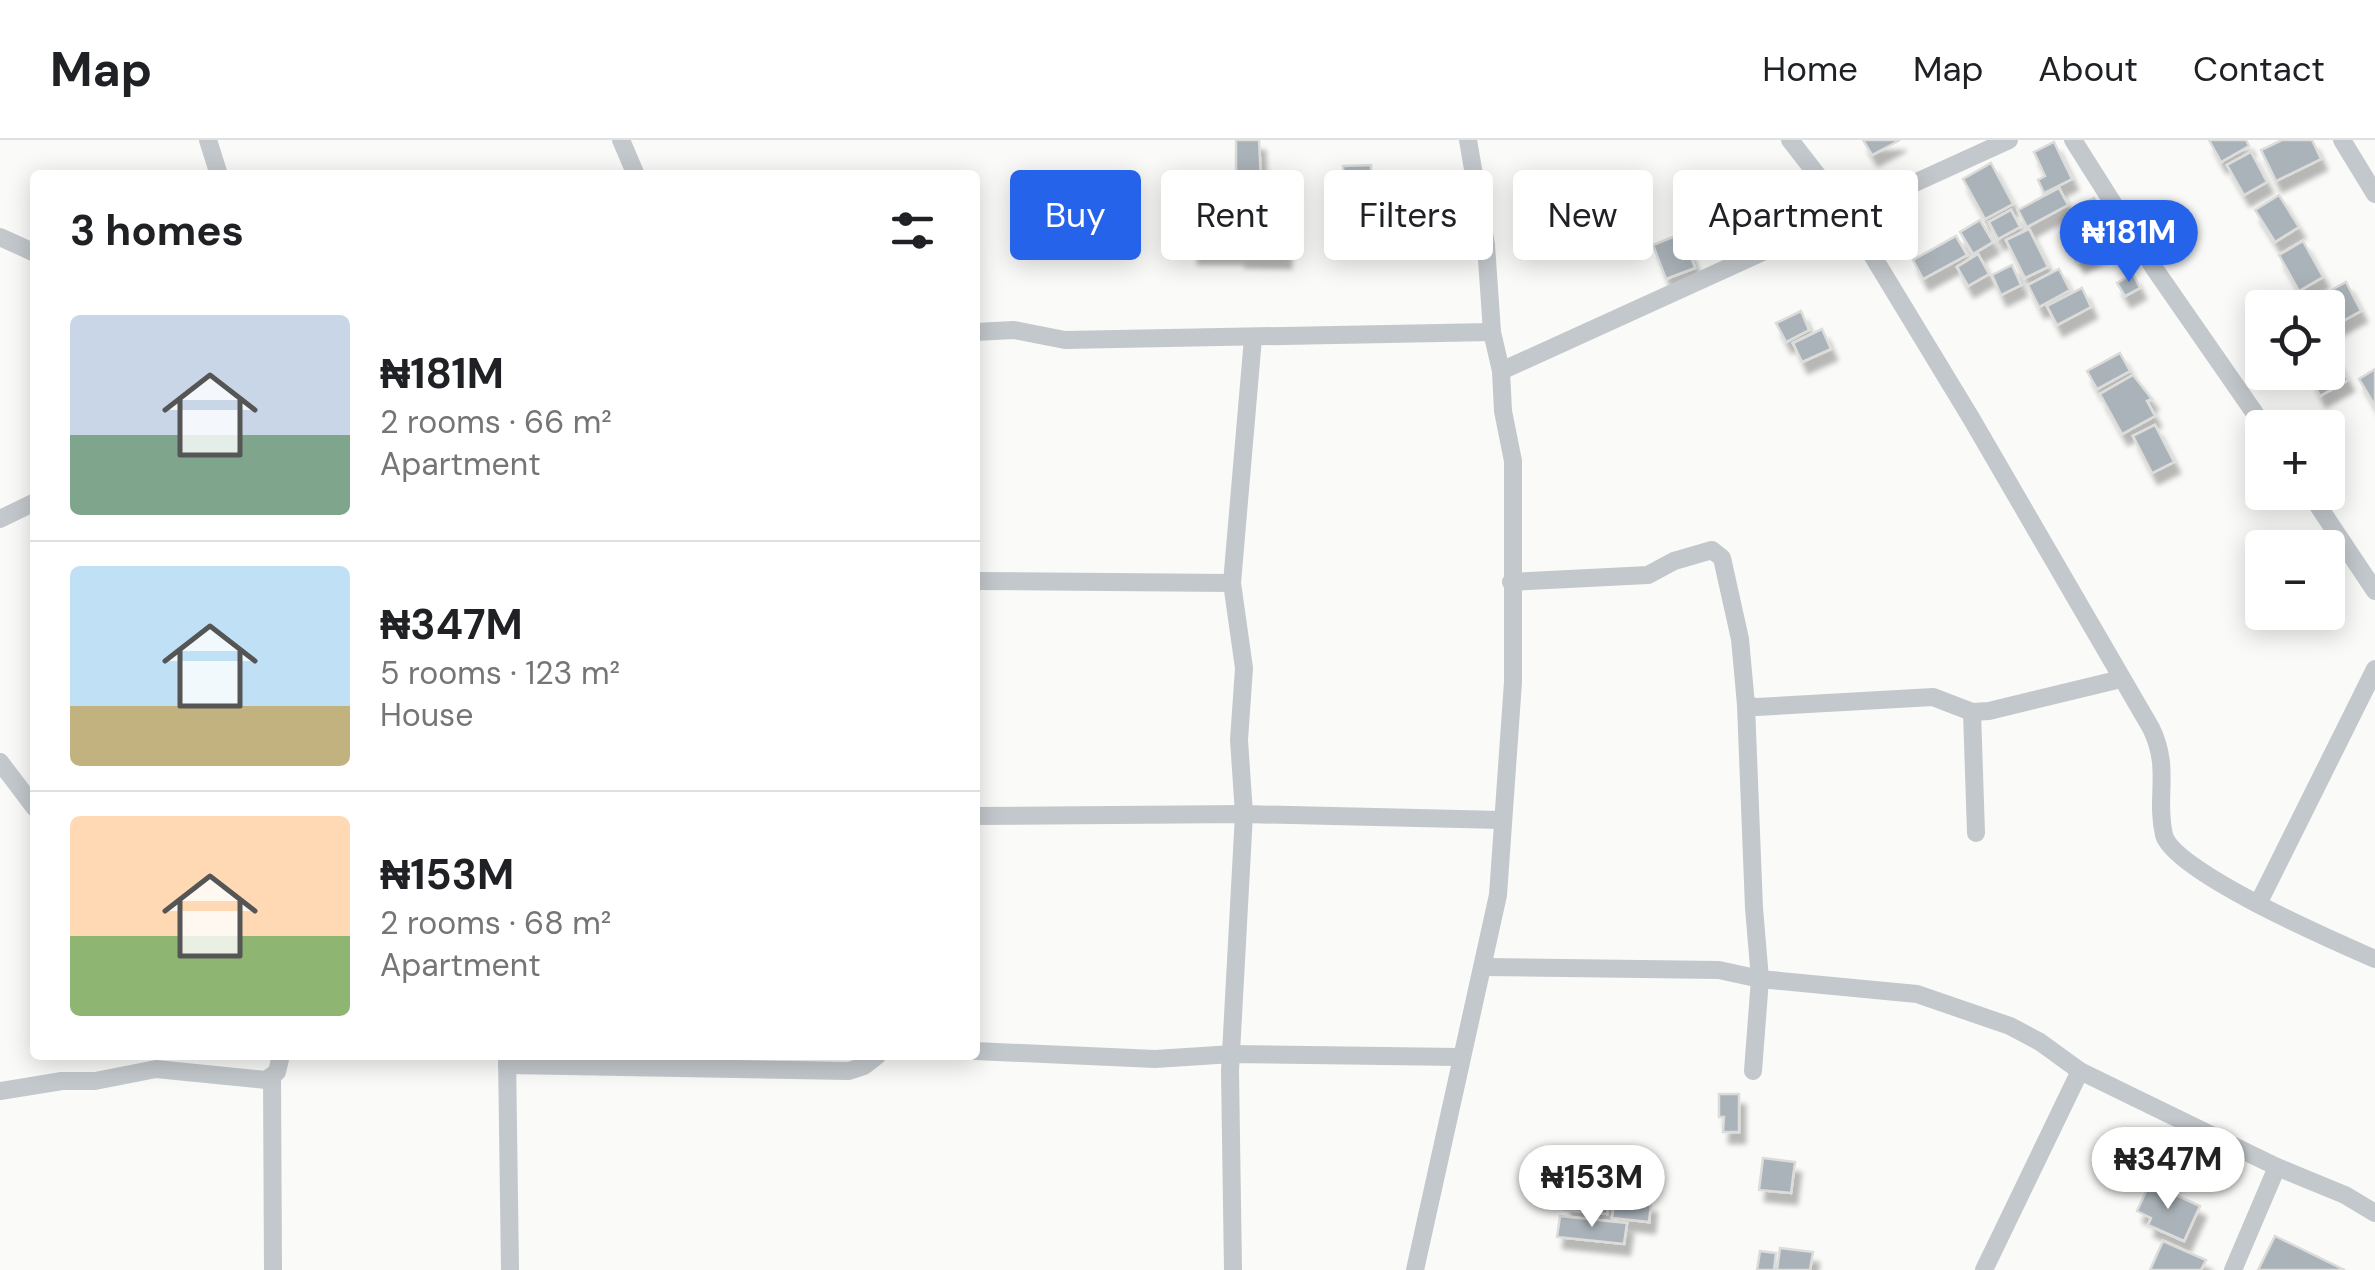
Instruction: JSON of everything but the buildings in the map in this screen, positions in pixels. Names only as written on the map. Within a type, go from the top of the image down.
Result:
[{"type":"street","points":[[208,140],[217,170]]},
{"type":"street","points":[[621,140],[629,170]]},
{"type":"street","points":[[1415,1270],[1498,895],[1512,682],[1513,461],[1492,332],[1486,245],[1468,140]]},
{"type":"street","points":[[1790,140],[1813,170]]},
{"type":"street","points":[[1918,180],[2009,140]]},
{"type":"street","points":[[2073,140],[2154,268],[2253,410]]},
{"type":"street","points":[[2342,140],[2375,194]]},
{"type":"street","points":[[0,237],[30,251]]},
{"type":"street","points":[[1500,371],[1742,260]]},
{"type":"street","points":[[1875,260],[2159,745],[2163,762],[2163,831],[2172,851],[2258,904],[2375,959]]},
{"type":"street","points":[[980,332],[1014,330],[1065,340],[1492,332]]},
{"type":"street","points":[[1233,1270],[1230,1071],[1244,814],[1239,740],[1244,668],[1232,583],[1252,338]]},
{"type":"street","points":[[0,519],[30,504]]},
{"type":"street","points":[[2322,510],[2375,591]]},
{"type":"street","points":[[1510,582],[1648,575],[1712,550],[1722,558],[1740,639],[1746,705],[1760,979],[1754,1071]]},
{"type":"street","points":[[980,581],[1232,583]]},
{"type":"street","points":[[2258,904],[2375,669]]},
{"type":"street","points":[[1746,705],[1933,698],[1972,712],[1989,711],[2121,679]]},
{"type":"street","points":[[1972,712],[1976,833]]},
{"type":"street","points":[[0,794],[6,770]]},
{"type":"street","points":[[6,770],[30,801]]},
{"type":"street","points":[[980,816],[1244,814],[1502,820]]},
{"type":"street","points":[[1484,967],[1719,970],[1760,979],[1893,990],[1946,1002],[2040,1042],[2080,1071],[2375,1213]]},
{"type":"street","points":[[980,1052],[1155,1059],[1233,1054],[1460,1057]]},
{"type":"street","points":[[0,1091],[156,1069],[246,1080],[272,1077],[278,1072],[280,1060]]},
{"type":"street","points":[[510,1270],[507,1060],[849,1071],[872,1060]]},
{"type":"street","points":[[1984,1270],[2080,1071]]},
{"type":"street","points":[[272,1077],[273,1270]]},
{"type":"street","points":[[2233,1270],[2278,1168]]}]
